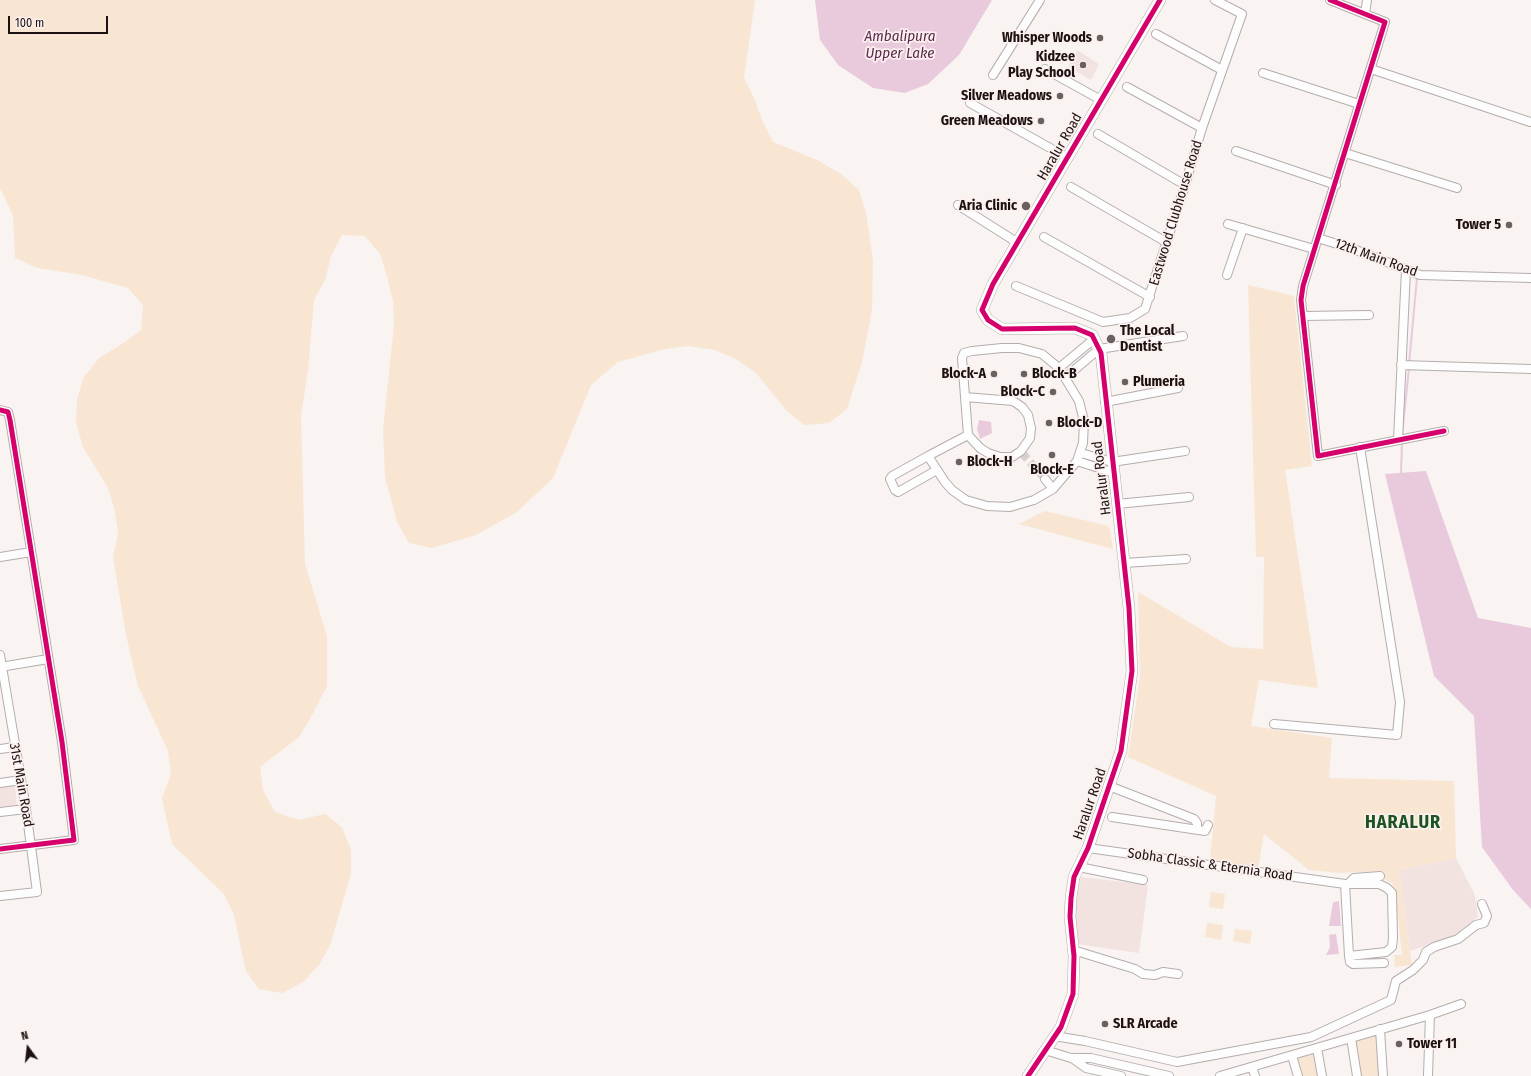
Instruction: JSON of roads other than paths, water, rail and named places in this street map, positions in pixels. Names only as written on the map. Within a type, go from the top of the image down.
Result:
[{"type":"street","points":[[993,75],[1040,0]]},
{"type":"street","name":"Haralur Road","points":[[1028,1076],[1060,1027],[1073,994],[1073,950],[1070,917],[1074,877],[1088,848],[1121,751],[1132,671],[1129,608],[1105,402],[1101,353],[1097,344],[1092,335],[1075,328],[1002,328],[988,320],[982,310],[993,284],[1160,0]]},
{"type":"street","name":"Eastwood Clubhouse Road","points":[[1016,286],[1103,322],[1130,318],[1144,309],[1150,297],[1166,242],[1186,185],[1202,128],[1242,14],[1215,0]]},
{"type":"street","points":[[1330,0],[1385,22],[1359,104],[1336,185],[1302,286],[1301,300],[1318,456],[1444,431]]},
{"type":"street","points":[[1365,14],[1367,0]]},
{"type":"street","points":[[1156,34],[1222,70]]},
{"type":"street","points":[[1045,69],[1102,100]]},
{"type":"street","points":[[1371,69],[1530,122]]},
{"type":"street","points":[[1262,73],[1359,104]]},
{"type":"street","points":[[1127,87],[1202,128]]},
{"type":"street","points":[[970,103],[1068,158]]},
{"type":"street","points":[[1098,134],[1186,185]]},
{"type":"street","points":[[1236,151],[1336,185]]},
{"type":"street","points":[[1345,154],[1457,188]]},
{"type":"street","points":[[1071,187],[1166,242]]},
{"type":"street","points":[[958,205],[1018,242]]},
{"type":"street","points":[[1228,224],[1314,249]]},
{"type":"street","points":[[1227,275],[1243,228]]},
{"type":"street","points":[[1044,237],[1150,297]]},
{"type":"street","name":"12th Main Road","points":[[1318,238],[1420,275],[1531,278]]},
{"type":"street","points":[[1401,439],[1406,365],[1406,270]]},
{"type":"street","points":[[1303,316],[1369,315]]},
{"type":"street","points":[[1059,368],[1097,344],[1183,336]]},
{"type":"street","points":[[1066,377],[1097,344]]},
{"type":"street","points":[[928,456],[952,490],[966,500],[987,506],[1010,507],[1034,500],[1053,489],[1077,461],[1081,453],[1084,421],[1079,401],[1066,377],[1059,368],[1042,354],[1019,348],[1002,348],[972,351],[964,354],[962,358],[965,397],[968,435],[980,448],[1000,457],[1012,457],[1021,452],[1030,438],[1031,428],[1028,415],[1022,407],[1013,401],[965,397]]},
{"type":"street","points":[[1406,365],[1531,369]]},
{"type":"street","points":[[1105,402],[1178,388]]},
{"type":"street","points":[[0,849],[31,844],[74,840],[62,742],[10,420],[8,412],[1,410]]},
{"type":"street","points":[[937,470],[898,492],[895,490],[890,479],[892,476],[968,435]]},
{"type":"street","points":[[1274,724],[1397,735],[1400,702],[1360,447]]},
{"type":"street","points":[[1077,461],[1113,468],[1185,451]]},
{"type":"street","points":[[1081,453],[1113,468]]},
{"type":"street","points":[[1044,479],[1053,489]]},
{"type":"street","points":[[1117,504],[1189,497]]},
{"type":"street","points":[[0,557],[31,552]]},
{"type":"street","points":[[1124,563],[1186,559]]},
{"type":"street","name":"31st Main Road","points":[[0,655],[4,703],[15,747],[26,809],[37,892],[0,896]]},
{"type":"street","points":[[1,667],[48,659]]},
{"type":"street","points":[[0,749],[15,747]]},
{"type":"street","points":[[0,783],[20,780]]},
{"type":"street","points":[[1109,786],[1194,819],[1197,823],[1196,830]]},
{"type":"street","points":[[0,812],[26,809]]},
{"type":"street","points":[[1112,817],[1196,830],[1206,830],[1208,825]]},
{"type":"street","name":"Sobha Classic & Eternia Road","points":[[1088,848],[1347,884],[1379,884],[1390,890],[1392,893],[1392,947],[1386,952],[1349,956]]},
{"type":"street","points":[[1079,867],[1143,880]]},
{"type":"street","points":[[1380,876],[1354,878],[1347,884],[1349,956],[1350,962],[1353,964],[1384,963]]},
{"type":"street","points":[[1054,1036],[1086,1041],[1177,1062],[1311,1037],[1391,1000],[1396,981],[1413,970],[1422,960],[1426,952],[1434,947],[1458,939],[1476,925],[1484,923],[1487,916],[1482,904]]},
{"type":"street","points":[[1073,950],[1135,969],[1143,974],[1155,975],[1163,972],[1178,974]]},
{"type":"street","points":[[1220,1076],[1430,1015],[1461,1004]]},
{"type":"street","points":[[1428,1076],[1430,1015]]},
{"type":"street","points":[[1380,1029],[1383,1076]]},
{"type":"street","points":[[1351,1038],[1358,1076]]},
{"type":"street","points":[[1317,1048],[1322,1076]]},
{"type":"street","points":[[1045,1050],[1072,1058],[1090,1058],[1169,1076]]},
{"type":"street","points":[[1292,1056],[1298,1076]]},
{"type":"street","points":[[1072,1058],[1086,1068],[1121,1076]]},
{"type":"street","points":[[1252,1067],[1255,1076]]},
{"type":"water","name":"Ambalipura Upper Lake","points":[[815,0],[992,0],[959,55],[928,84],[905,93],[873,88],[838,65],[820,40]]},
{"type":"water","points":[[979,420],[991,422],[992,433],[980,439],[977,429]]},
{"type":"water","points":[[1426,471],[1478,618],[1531,628],[1531,909],[1513,890],[1482,847],[1474,716],[1434,676],[1385,474]]},
{"type":"water","points":[[1339,901],[1341,926],[1329,926],[1333,902]]},
{"type":"water","points":[[1336,934],[1339,954],[1326,955],[1330,947],[1329,935]]},
{"type":"waterway","points":[[1409,364],[1417,278]]},
{"type":"waterway","points":[[1402,436],[1409,368]]},
{"type":"waterway","points":[[1401,473],[1402,442]]},
{"type":"tunnel","points":[[1022,453],[1045,479]]},
{"type":"place","name":"Whisper Woods","points":[[1100,38]]},
{"type":"place","name":"Kidzee Play School","points":[[1083,65]]},
{"type":"place","name":"Silver Meadows","points":[[1060,96]]},
{"type":"place","name":"Green Meadows","points":[[1041,121]]},
{"type":"place","name":"Aria Clinic","points":[[1026,206]]},
{"type":"place","name":"Tower 5","points":[[1509,225]]},
{"type":"place","name":"The Local Dentist","points":[[1111,339]]},
{"type":"place","name":"Block-A","points":[[994,374]]},
{"type":"place","name":"Block-B","points":[[1024,374]]},
{"type":"place","name":"Plumeria","points":[[1125,382]]},
{"type":"place","name":"Block-C","points":[[1053,392]]},
{"type":"place","name":"Block-D","points":[[1049,423]]},
{"type":"place","name":"Block-E","points":[[1052,455]]},
{"type":"place","name":"Block-H","points":[[959,462]]},
{"type":"place","name":"SLR Arcade","points":[[1105,1024]]},
{"type":"place","name":"Tower 11","points":[[1399,1044]]},
{"type":"district","name":"HARALUR","points":[[1403,823]]}]
